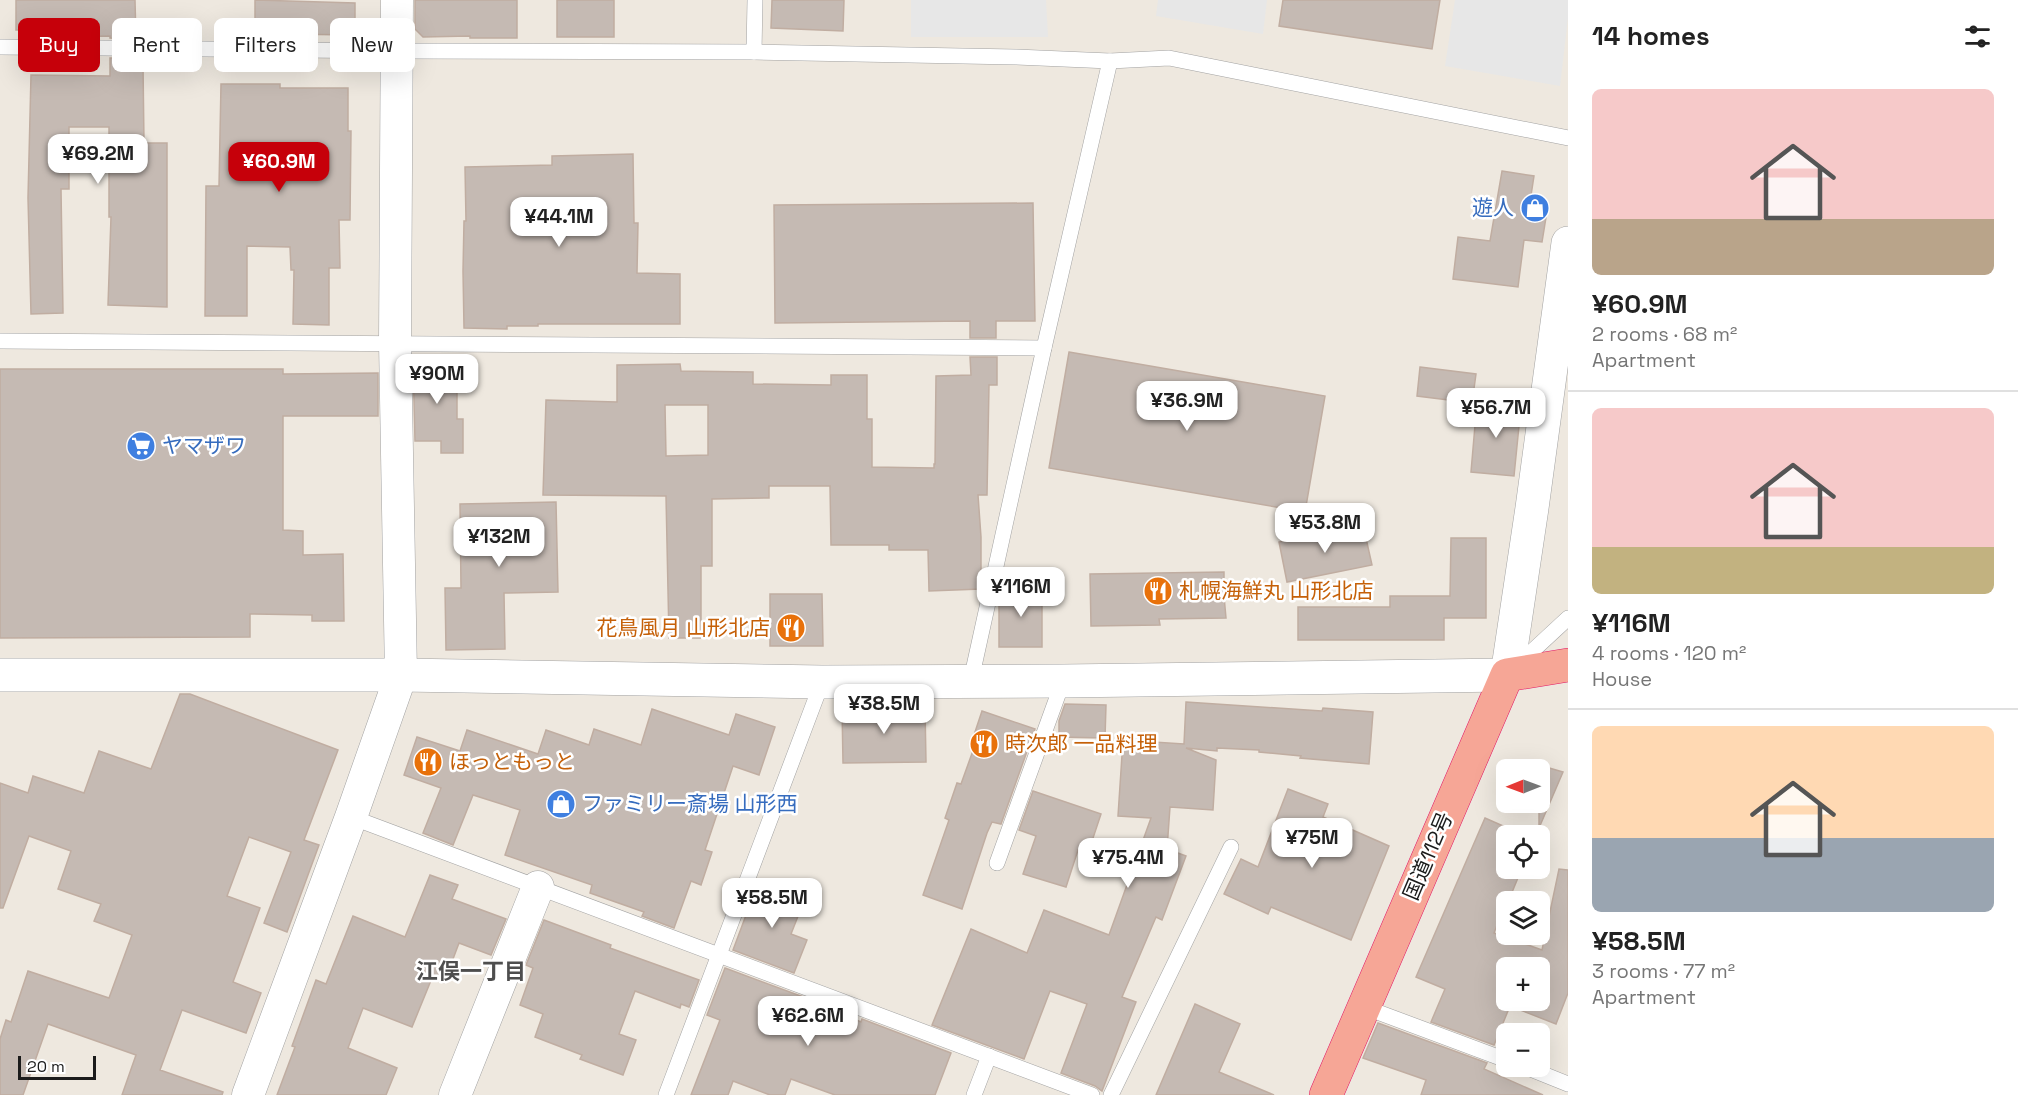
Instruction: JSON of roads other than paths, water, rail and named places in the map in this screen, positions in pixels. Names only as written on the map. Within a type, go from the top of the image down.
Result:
[{"type":"highway","points":[[1507,675],[1568,665]]},
{"type":"highway","name":"国道112号","points":[[1326,1095],[1507,675]]},
{"type":"street","points":[[397,0],[397,18]]},
{"type":"street","points":[[248,1095],[401,675],[394,342],[396,72]]},
{"type":"street","points":[[0,675],[401,675],[822,682],[1507,675],[1534,497],[1568,243]]},
{"type":"street","points":[[455,1095],[538,887]]},
{"type":"lane","points":[[754,52],[755,0]]},
{"type":"lane","points":[[0,47],[330,50]]},
{"type":"lane","points":[[415,51],[754,52],[1016,57],[1110,62],[1169,58],[1568,138]]},
{"type":"lane","points":[[971,680],[1110,62]]},
{"type":"lane","points":[[0,340],[1044,348]]},
{"type":"lane","points":[[1507,675],[1568,618]]},
{"type":"lane","points":[[997,863],[1064,681]]},
{"type":"lane","points":[[666,1095],[822,682]]},
{"type":"lane","points":[[351,817],[1092,1095]]},
{"type":"lane","points":[[1111,1095],[1231,847]]},
{"type":"lane","points":[[1364,1007],[1496,1056]]},
{"type":"lane","points":[[974,1095],[989,1056]]},
{"type":"lane","points":[[1550,1077],[1568,1084]]},
{"type":"place","name":"遊人","points":[[1535,208]]},
{"type":"place","name":"ヤマザワ","points":[[141,446]]},
{"type":"place","name":"札幌海鮮丸 山形北店","points":[[1158,591]]},
{"type":"place","name":"花鳥風月 山形北店","points":[[791,628]]},
{"type":"place","name":"時次郎 一品料理","points":[[984,744]]},
{"type":"place","name":"ほっともっと","points":[[428,762]]},
{"type":"place","name":"ファミリー斎場 山形西","points":[[561,804]]},
{"type":"district","name":"江俣一丁目","points":[[471,971]]}]
